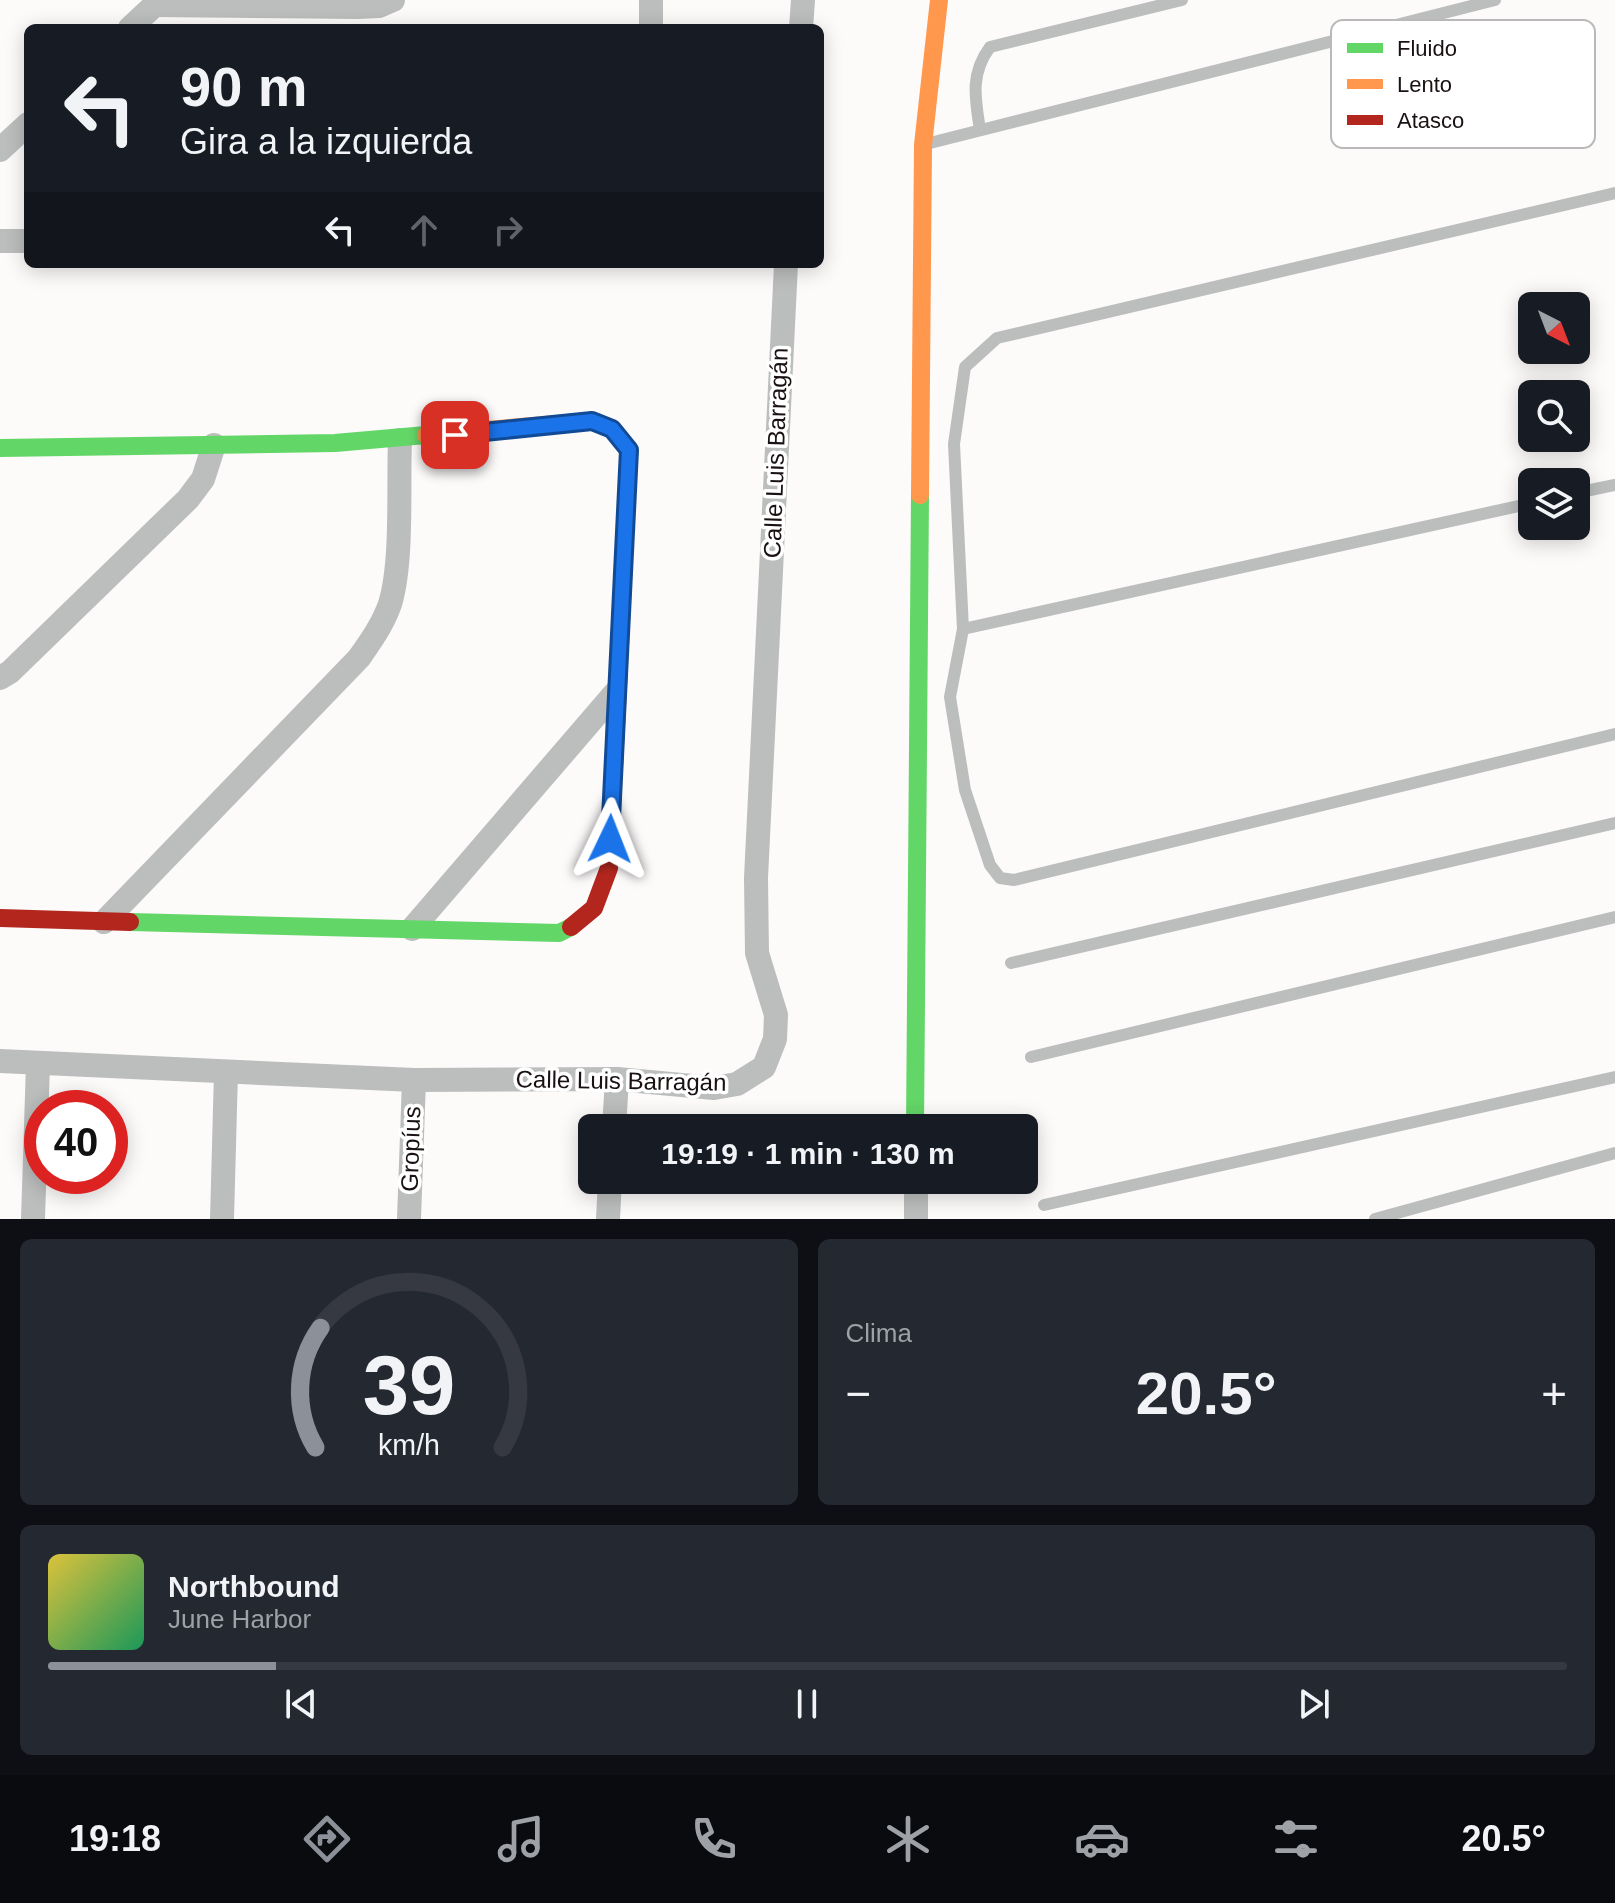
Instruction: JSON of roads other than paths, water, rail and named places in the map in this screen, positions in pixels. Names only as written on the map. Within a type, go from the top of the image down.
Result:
[{"type":"street","points":[[134,24],[157,3],[358,7],[379,6],[393,0]]},
{"type":"street","points":[[651,0],[651,24]]},
{"type":"street","points":[[801,24],[803,0]]},
{"type":"street","points":[[915,1114],[923,145],[939,0]]},
{"type":"street","points":[[0,150],[24,128]]},
{"type":"street","points":[[0,241],[24,241]]},
{"type":"street","name":"Calle Luis Barragán","points":[[0,1061],[414,1080],[617,1079],[714,1088],[737,1084],[764,1067],[775,1039],[776,1015],[757,953],[756,878],[786,268]]},
{"type":"street","points":[[0,448],[400,440],[592,421],[612,429],[629,450],[609,868],[605,892],[594,911],[559,933],[0,918]]},
{"type":"street","points":[[104,922],[359,658],[378,631],[390,603],[395,576],[400,440]]},
{"type":"street","points":[[0,678],[10,672],[188,499],[203,479],[214,445]]},
{"type":"street","points":[[412,929],[615,693]]},
{"type":"street","points":[[33,1219],[38,1064]]},
{"type":"street","points":[[222,1219],[226,1072]]},
{"type":"street","points":[[615,1114],[617,1079]]},
{"type":"street","name":"Gropíus","points":[[409,1219],[414,1080]]},
{"type":"street","points":[[608,1219],[609,1194]]},
{"type":"street","points":[[916,1194],[916,1219]]},
{"type":"lane","points":[[980,130],[973,85],[979,61],[990,47],[1182,0]]},
{"type":"lane","points":[[1416,20],[1495,0]]},
{"type":"lane","points":[[923,145],[1331,41]]},
{"type":"lane","points":[[1615,193],[997,338],[965,367],[954,444],[963,629],[950,697],[965,790],[990,865],[1000,878],[1029,876],[1615,734]]},
{"type":"lane","points":[[1590,490],[1615,485]]},
{"type":"lane","points":[[963,629],[1518,506]]},
{"type":"lane","points":[[1011,963],[1615,823]]},
{"type":"lane","points":[[1031,1057],[1615,917]]},
{"type":"lane","points":[[1044,1205],[1615,1077]]},
{"type":"lane","points":[[1375,1219],[1615,1153]]}]
